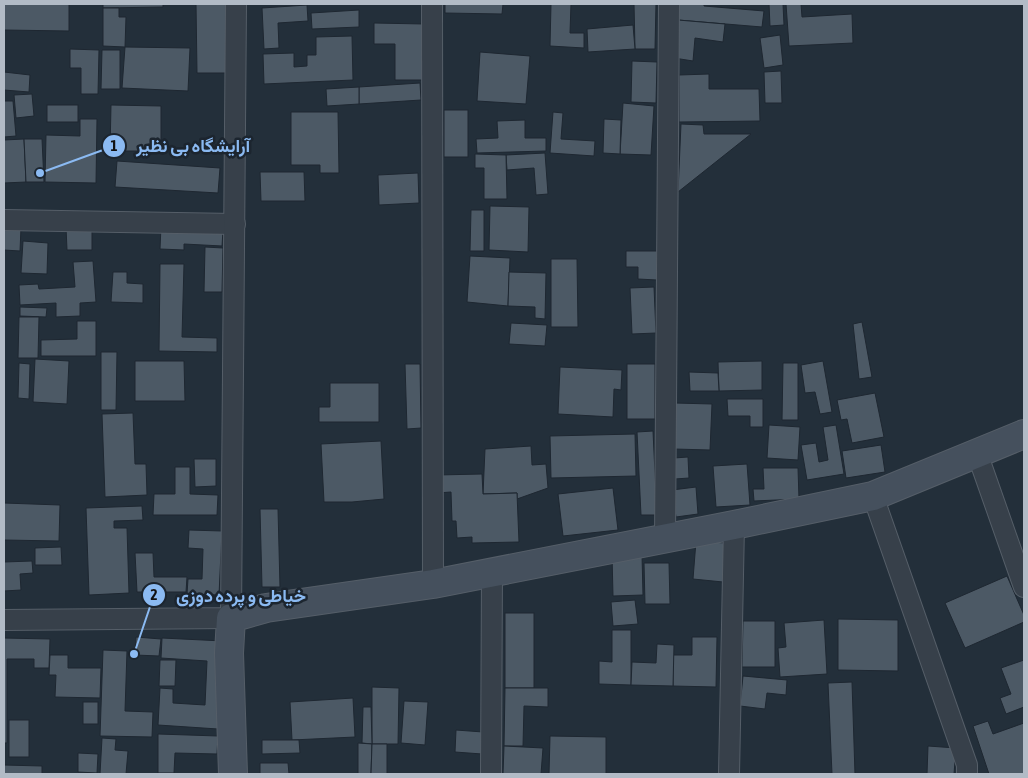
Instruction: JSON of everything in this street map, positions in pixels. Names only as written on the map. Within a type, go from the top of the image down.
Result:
[{"type":"street","points":[[233,774],[228,653],[231,618],[236,4]]},
{"type":"street","points":[[432,4],[433,584]]},
{"type":"street","points":[[665,539],[669,4]]},
{"type":"street","points":[[4,220],[235,224]]},
{"type":"street","points":[[4,620],[231,618],[266,608],[433,584],[873,496],[1024,434]]},
{"type":"street","points":[[977,453],[1024,587]]},
{"type":"street","points":[[873,496],[960,746],[967,774]]},
{"type":"street","points":[[729,774],[734,525]]},
{"type":"street","points":[[491,774],[492,571]]},
{"type":"building","points":[[4,4],[69,4],[69,31],[4,30]]},
{"type":"building","points":[[103,4],[163,4],[163,7],[103,8]]},
{"type":"building","points":[[196,4],[226,4],[226,73],[197,73]]},
{"type":"building","points":[[445,4],[503,4],[502,14],[445,13]]},
{"type":"building","points":[[551,4],[571,4],[570,33],[584,33],[584,48],[550,46]]},
{"type":"building","points":[[634,4],[656,4],[655,49],[635,49]]},
{"type":"building","points":[[679,4],[704,4],[704,6],[764,11],[762,27],[678,20]]},
{"type":"building","points":[[769,4],[783,4],[784,25],[770,26]]},
{"type":"building","points":[[786,4],[801,4],[802,17],[852,14],[853,43],[789,46]]},
{"type":"building","points":[[307,5],[308,21],[278,23],[279,48],[264,49],[262,8]]},
{"type":"building","points":[[103,8],[119,8],[119,17],[126,17],[125,47],[103,46]]},
{"type":"building","points":[[359,10],[359,27],[312,29],[311,13]]},
{"type":"building","points":[[678,20],[725,24],[723,42],[695,38],[693,61],[674,58]]},
{"type":"building","points":[[374,23],[424,24],[423,80],[395,80],[395,44],[374,44]]},
{"type":"building","points":[[633,25],[635,49],[588,52],[587,29]]},
{"type":"building","points":[[780,35],[783,65],[764,68],[760,38]]},
{"type":"building","points":[[352,36],[353,80],[264,84],[263,54],[294,53],[294,67],[307,66],[307,55],[316,55],[316,37]]},
{"type":"building","points":[[125,47],[190,48],[188,91],[122,88]]},
{"type":"building","points":[[70,49],[99,50],[98,94],[81,94],[81,68],[70,68]]},
{"type":"building","points":[[102,50],[120,50],[120,89],[101,89]]},
{"type":"building","points":[[480,52],[530,56],[526,104],[477,101]]},
{"type":"building","points":[[632,61],[657,62],[656,103],[631,102]]},
{"type":"building","points":[[781,71],[782,103],[765,103],[764,72]]},
{"type":"building","points":[[4,72],[30,75],[29,92],[4,90]]},
{"type":"building","points":[[709,74],[709,89],[759,89],[760,121],[679,122],[679,75]]},
{"type":"building","points":[[420,83],[421,100],[359,104],[359,87]]},
{"type":"building","points":[[359,87],[359,104],[327,106],[326,89]]},
{"type":"building","points":[[32,94],[34,116],[16,118],[14,95]]},
{"type":"building","points":[[4,101],[13,101],[16,136],[4,137]]},
{"type":"building","points":[[623,103],[654,106],[651,155],[620,154]]},
{"type":"building","points":[[47,105],[78,105],[78,122],[47,122]]},
{"type":"building","points":[[111,105],[161,106],[161,151],[110,151]]},
{"type":"building","points":[[444,110],[468,110],[468,157],[444,157]]},
{"type":"building","points":[[291,112],[338,112],[339,173],[320,173],[320,165],[291,165]]},
{"type":"building","points":[[553,112],[563,113],[561,139],[595,141],[594,156],[550,153]]},
{"type":"building","points":[[80,119],[97,119],[96,183],[45,182],[46,135],[80,136]]},
{"type":"building","points":[[604,119],[621,120],[620,154],[603,153]]},
{"type":"building","points":[[525,120],[525,138],[546,138],[546,151],[477,153],[476,139],[498,138],[497,121]]},
{"type":"building","points":[[681,124],[703,125],[704,134],[751,134],[678,192]]},
{"type":"building","points":[[24,139],[26,182],[4,183],[4,140]]},
{"type":"building","points":[[24,139],[42,139],[44,182],[26,182]]},
{"type":"building","points":[[545,153],[548,194],[536,195],[534,168],[507,170],[506,155]]},
{"type":"building","points":[[475,154],[506,155],[507,199],[484,199],[484,168],[475,168]]},
{"type":"building","points":[[117,161],[220,168],[218,193],[115,187]]},
{"type":"building","points":[[260,172],[304,172],[305,201],[261,201]]},
{"type":"building","points":[[418,173],[419,203],[379,205],[378,175]]},
{"type":"building","points":[[490,206],[529,207],[528,252],[489,250]]},
{"type":"building","points":[[471,210],[484,210],[484,251],[470,251]]},
{"type":"building","points":[[161,226],[223,230],[222,246],[184,244],[184,250],[160,249]]},
{"type":"building","points":[[4,227],[21,228],[20,251],[4,250]]},
{"type":"building","points":[[66,227],[92,227],[92,250],[67,250]]},
{"type":"building","points":[[23,241],[48,243],[47,274],[21,273]]},
{"type":"building","points":[[205,247],[223,248],[222,292],[204,292]]},
{"type":"building","points":[[626,251],[657,251],[657,280],[638,279],[638,267],[626,267]]},
{"type":"building","points":[[470,256],[510,258],[508,306],[467,302]]},
{"type":"building","points":[[551,259],[577,259],[578,327],[551,327]]},
{"type":"building","points":[[93,261],[96,302],[80,303],[80,316],[56,317],[56,303],[20,305],[19,285],[38,284],[39,289],[75,287],[73,262]]},
{"type":"building","points":[[160,264],[184,264],[182,337],[217,338],[217,352],[159,351]]},
{"type":"building","points":[[113,272],[127,272],[127,283],[143,284],[143,303],[111,302]]},
{"type":"building","points":[[509,272],[546,273],[545,319],[535,318],[535,307],[508,306]]},
{"type":"building","points":[[654,287],[656,333],[632,334],[630,288]]},
{"type":"building","points":[[20,307],[47,308],[46,317],[20,316]]},
{"type":"building","points":[[19,317],[39,317],[38,358],[18,358]]},
{"type":"building","points":[[77,321],[96,321],[96,356],[41,356],[41,340],[77,339]]},
{"type":"building","points":[[862,322],[872,377],[859,379],[853,324]]},
{"type":"building","points":[[511,323],[547,325],[545,346],[509,344]]},
{"type":"building","points":[[101,352],[117,352],[116,410],[101,410]]},
{"type":"building","points":[[35,359],[69,361],[67,404],[33,402]]},
{"type":"building","points":[[135,361],[184,361],[185,401],[135,401]]},
{"type":"building","points":[[762,361],[762,390],[719,391],[718,362]]},
{"type":"building","points":[[823,361],[832,412],[820,414],[815,392],[805,393],[801,365]]},
{"type":"building","points":[[19,363],[30,364],[29,399],[18,398]]},
{"type":"building","points":[[783,363],[798,363],[798,420],[782,420]]},
{"type":"building","points":[[405,364],[420,364],[421,428],[407,429]]},
{"type":"building","points":[[627,364],[655,364],[655,419],[627,419]]},
{"type":"building","points":[[560,367],[622,370],[621,390],[614,389],[613,417],[558,414]]},
{"type":"building","points":[[689,372],[718,373],[719,391],[690,391]]},
{"type":"building","points":[[330,383],[379,383],[379,422],[319,422],[319,407],[330,407]]},
{"type":"building","points":[[875,393],[884,437],[852,443],[847,419],[841,420],[837,400]]},
{"type":"building","points":[[727,399],[763,399],[763,427],[750,427],[750,416],[728,416]]},
{"type":"building","points":[[675,403],[712,404],[710,450],[674,449]]},
{"type":"building","points":[[133,413],[135,464],[146,464],[147,495],[105,497],[102,414]]},
{"type":"building","points":[[769,425],[800,427],[798,460],[767,458]]},
{"type":"building","points":[[836,425],[844,474],[807,480],[801,445],[816,443],[819,462],[828,460],[823,427]]},
{"type":"building","points":[[653,431],[657,515],[641,515],[637,432]]},
{"type":"building","points":[[635,434],[636,476],[551,478],[550,436]]},
{"type":"building","points":[[381,441],[384,499],[324,502],[321,444]]},
{"type":"building","points":[[881,445],[885,472],[846,478],[842,451]]},
{"type":"building","points":[[531,446],[532,465],[546,464],[548,488],[517,499],[517,493],[483,494],[485,449]]},
{"type":"building","points":[[688,457],[689,478],[675,479],[674,458]]},
{"type":"building","points":[[194,459],[216,459],[216,486],[195,487]]},
{"type":"building","points":[[747,464],[750,505],[716,507],[713,466]]},
{"type":"building","points":[[175,467],[190,467],[190,494],[218,495],[217,515],[153,515],[154,494],[175,494]]},
{"type":"building","points":[[763,468],[798,468],[799,499],[754,501],[753,489],[764,489]]},
{"type":"building","points":[[482,474],[483,494],[517,493],[519,542],[472,543],[472,537],[457,538],[456,521],[452,521],[451,492],[437,493],[437,475]]},
{"type":"building","points":[[696,487],[698,514],[676,517],[672,490]]},
{"type":"building","points":[[613,488],[618,530],[563,536],[558,494]]},
{"type":"building","points":[[4,503],[60,505],[59,541],[4,540]]},
{"type":"building","points":[[142,506],[143,520],[114,521],[114,528],[127,528],[129,593],[89,595],[86,508]]},
{"type":"building","points":[[260,509],[278,509],[280,587],[262,587]]},
{"type":"building","points":[[189,530],[222,531],[219,595],[187,594],[188,579],[202,579],[203,549],[188,548]]},
{"type":"building","points":[[696,541],[726,543],[723,582],[693,579]]},
{"type":"building","points":[[61,547],[62,565],[35,565],[35,548]]},
{"type":"building","points":[[135,553],[153,553],[154,577],[187,577],[186,592],[137,592]]},
{"type":"building","points":[[612,555],[642,555],[643,595],[613,596]]},
{"type":"building","points":[[32,561],[33,573],[20,574],[21,590],[4,591],[4,562]]},
{"type":"building","points":[[644,563],[669,563],[670,604],[645,604]]},
{"type":"building","points":[[1007,576],[1024,615],[1024,622],[965,648],[945,603]]},
{"type":"building","points":[[635,600],[638,624],[613,626],[611,602]]},
{"type":"building","points":[[505,613],[534,613],[534,688],[505,688]]},
{"type":"building","points":[[838,619],[898,620],[898,671],[838,670]]},
{"type":"building","points":[[824,620],[827,674],[780,677],[778,648],[786,647],[784,623]]},
{"type":"building","points":[[743,621],[775,621],[775,667],[742,667]]},
{"type":"building","points":[[612,630],[631,630],[631,685],[599,684],[599,661],[612,662]]},
{"type":"building","points":[[136,637],[161,639],[159,656],[135,655]]},
{"type":"building","points":[[692,637],[717,637],[716,687],[673,686],[673,655],[692,655]]},
{"type":"building","points":[[4,638],[50,639],[49,668],[34,668],[34,659],[7,659],[7,743],[4,743]]},
{"type":"building","points":[[162,638],[223,641],[218,729],[158,725],[160,688],[173,689],[173,703],[205,705],[207,661],[161,658]]},
{"type":"building","points":[[657,644],[674,645],[673,686],[631,685],[632,662],[656,663]]},
{"type":"building","points":[[103,650],[127,651],[125,711],[153,712],[152,737],[100,736]]},
{"type":"building","points":[[50,655],[68,655],[68,668],[101,668],[100,698],[55,697],[56,675],[49,675]]},
{"type":"building","points":[[160,660],[176,660],[175,686],[159,686]]},
{"type":"building","points":[[1024,660],[1024,707],[1006,714],[1000,698],[1011,694],[1001,668]]},
{"type":"building","points":[[743,676],[787,680],[786,695],[767,693],[765,709],[740,706]]},
{"type":"building","points":[[852,682],[855,774],[832,774],[828,683]]},
{"type":"building","points":[[372,687],[399,688],[398,744],[372,744]]},
{"type":"building","points":[[505,688],[548,688],[548,707],[524,706],[523,746],[504,746]]},
{"type":"building","points":[[353,698],[355,737],[292,740],[290,702]]},
{"type":"building","points":[[404,701],[428,702],[425,745],[401,743]]},
{"type":"building","points":[[83,702],[98,702],[98,724],[83,724]]},
{"type":"building","points":[[363,707],[371,707],[372,744],[362,743]]},
{"type":"building","points":[[9,720],[29,720],[29,757],[9,757]]},
{"type":"building","points":[[988,721],[993,734],[1024,723],[1024,774],[989,774],[973,726]]},
{"type":"building","points":[[456,730],[483,732],[482,754],[455,752]]},
{"type":"building","points":[[158,734],[218,736],[217,754],[175,753],[174,773],[158,773]]},
{"type":"building","points":[[550,736],[606,737],[606,774],[549,774]]},
{"type":"building","points":[[102,738],[116,739],[115,750],[128,751],[126,774],[100,774]]},
{"type":"building","points":[[262,740],[299,740],[300,753],[262,754]]},
{"type":"building","points":[[358,743],[372,744],[371,774],[358,774]]},
{"type":"building","points":[[372,744],[387,744],[387,774],[371,774]]},
{"type":"building","points":[[504,746],[543,748],[541,774],[503,774]]},
{"type":"building","points":[[928,746],[956,748],[954,774],[927,774]]},
{"type":"building","points":[[78,753],[98,754],[97,773],[78,772]]},
{"type":"building","points":[[260,763],[288,763],[289,774],[260,774]]},
{"type":"building","points":[[4,765],[42,766],[42,774],[4,774]]},
{"type":"place","name":"آرایشگاه بی نظیر","points":[[40,173]]},
{"type":"place","name":"خیاطی و پرده دوزی","points":[[134,654]]}]
